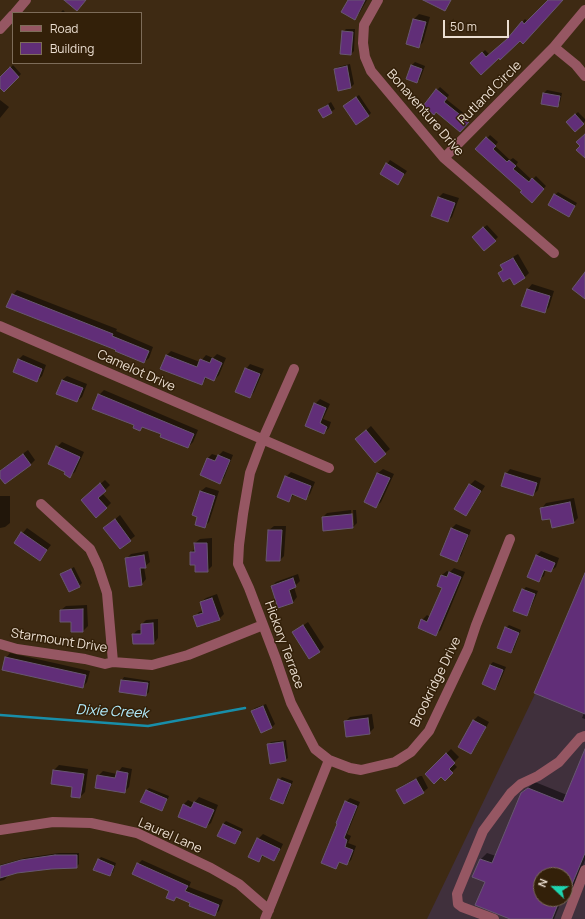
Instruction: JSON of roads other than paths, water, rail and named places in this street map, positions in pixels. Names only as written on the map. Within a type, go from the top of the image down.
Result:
[{"type":"street","points":[[16,12],[26,0]]},
{"type":"street","name":"Bonaventure Drive","points":[[378,0],[364,25],[363,43],[365,57],[371,71],[444,158],[554,253]]},
{"type":"street","name":"Rutland Circle","points":[[444,158],[554,47],[585,10]]},
{"type":"street","points":[[0,29],[12,16]]},
{"type":"street","points":[[554,47],[576,65],[585,76]]},
{"type":"street","name":"Camelot Drive","points":[[0,326],[262,441],[329,468]]},
{"type":"street","name":"Hickory Terrace","points":[[294,369],[262,441],[250,473],[238,545],[238,564],[276,659],[291,703],[315,749],[329,760]]},
{"type":"street","name":"Starmount Drive","points":[[41,504],[90,549],[98,566],[107,593],[113,662]]},
{"type":"street","name":"Brookridge Drive","points":[[329,760],[350,768],[361,770],[378,767],[395,762],[411,752],[429,731],[468,649],[510,539]]},
{"type":"street","name":"Starmount Drive","points":[[0,644],[17,649],[85,659],[105,664],[113,662],[152,665],[188,655],[263,625]]},
{"type":"street","points":[[494,919],[462,907],[458,904],[457,894],[483,831],[511,793],[522,784],[538,776],[559,762],[580,738],[585,736]]},
{"type":"street","points":[[267,915],[329,760]]},
{"type":"street","name":"Laurel Lane","points":[[0,830],[53,822],[91,823],[137,833],[211,868],[239,884],[267,915]]},
{"type":"street","points":[[566,919],[585,870]]},
{"type":"waterway","name":"Dixie Creek","points":[[0,715],[148,726],[245,708]]}]
